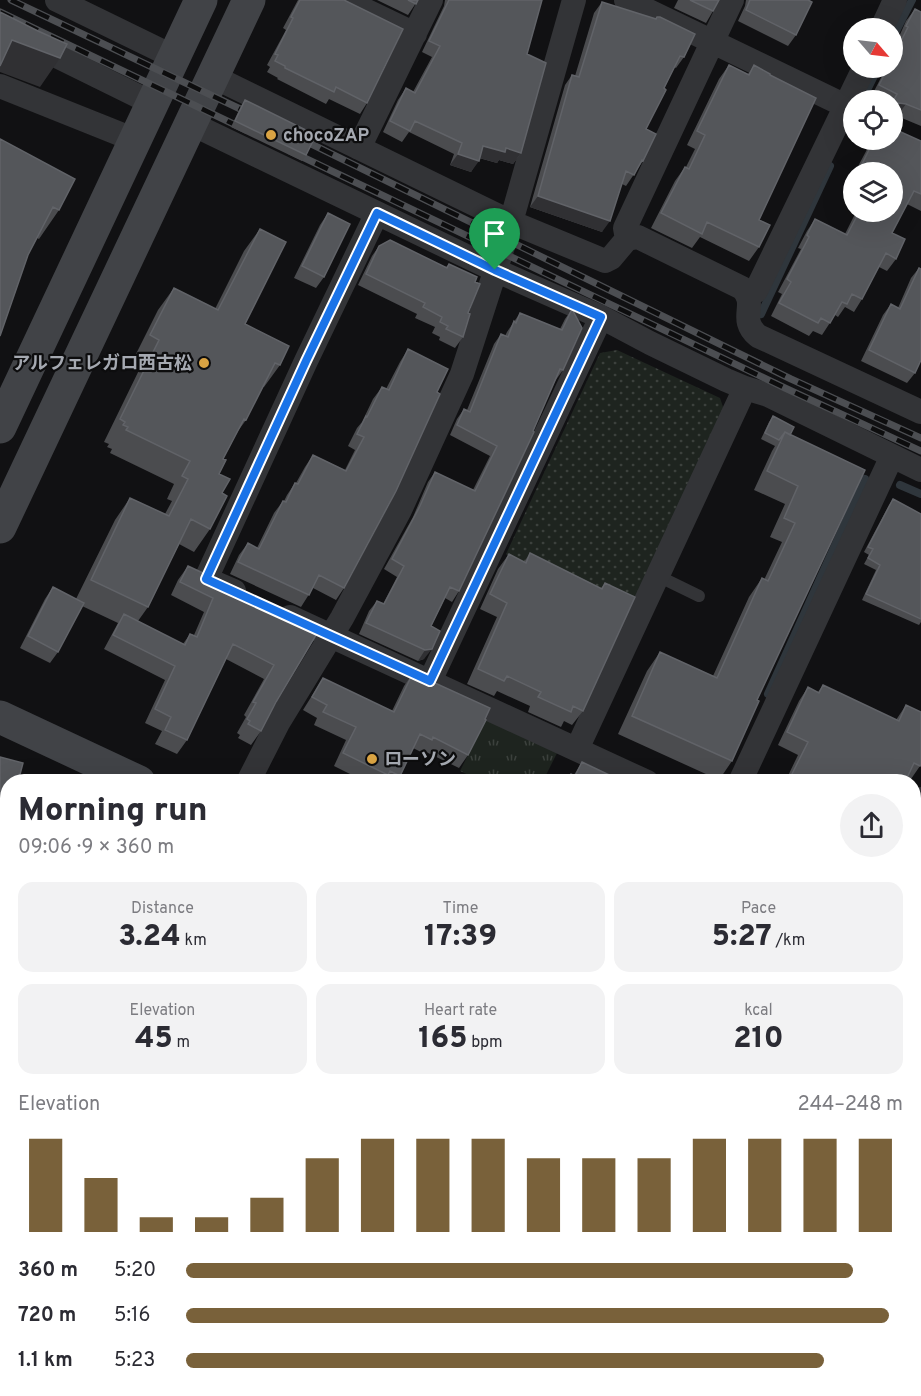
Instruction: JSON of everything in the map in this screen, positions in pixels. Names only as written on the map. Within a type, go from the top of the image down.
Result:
[{"type":"street","points":[[57,0],[174,57]]},
{"type":"street","points":[[0,428],[201,0]]},
{"type":"street","points":[[0,527],[249,0]]},
{"type":"street","points":[[344,0],[415,34]]},
{"type":"street","points":[[359,148],[431,0]]},
{"type":"street","points":[[252,774],[278,723],[331,636],[400,510],[462,374],[511,222],[574,0]]},
{"type":"street","points":[[626,0],[843,105]]},
{"type":"street","points":[[627,239],[625,228],[732,0]]},
{"type":"street","points":[[887,18],[895,0]]},
{"type":"street","points":[[0,28],[152,103]]},
{"type":"street","points":[[214,76],[511,222],[605,261],[611,258],[627,239],[638,237],[738,285],[748,296],[748,322],[751,330],[758,336],[918,404]]},
{"type":"street","points":[[0,86],[135,140]]},
{"type":"street","points":[[748,296],[756,291],[843,120]]},
{"type":"street","points":[[192,124],[495,270],[601,317],[650,344],[745,388],[768,396],[921,470]]},
{"type":"street","points":[[377,213],[206,579],[630,774]]},
{"type":"street","points":[[430,681],[601,317]]},
{"type":"street","points":[[577,749],[745,388]]},
{"type":"street","points":[[744,774],[892,456]]},
{"type":"street","points":[[0,717],[122,774]]},
{"type":"lane","points":[[658,576],[699,596]]},
{"type":"green space","points":[[617,350],[720,398],[724,410],[630,612],[506,554],[600,353]]},
{"type":"green space","points":[[487,717],[558,751],[546,774],[466,774],[460,771]]},
{"type":"building","points":[[300,0],[344,0],[403,29],[367,103],[336,87],[334,92],[275,61],[278,55],[275,54]]},
{"type":"building","points":[[449,0],[542,0],[527,54],[546,63],[521,153],[506,148],[505,152],[483,146],[479,161],[458,154],[462,143],[415,121],[410,131],[390,121],[406,88],[415,93],[440,46],[429,41]]},
{"type":"building","points":[[690,0],[719,0],[713,11]]},
{"type":"building","points":[[750,0],[808,0],[812,2],[796,35],[746,10]]},
{"type":"building","points":[[602,2],[656,19],[660,17],[695,34],[684,57],[680,56],[646,129],[656,134],[643,161],[634,175],[626,171],[610,221],[538,196],[572,75],[579,77]]},
{"type":"building","points":[[915,9],[921,12],[921,110],[903,104],[903,90],[889,90],[879,85],[883,78],[903,78],[903,37],[908,27],[906,26]]},
{"type":"building","points":[[0,12],[67,44],[60,58],[12,40],[0,66]]},
{"type":"building","points":[[729,65],[749,75],[754,65],[816,98],[759,220],[770,225],[759,247],[707,222],[702,234],[661,213],[685,167],[689,169],[705,135],[697,131]]},
{"type":"building","points":[[245,100],[316,135],[306,155],[235,121]]},
{"type":"building","points":[[903,133],[921,141],[921,194],[914,191],[903,212],[903,162],[863,162],[869,150],[903,150]]},
{"type":"building","points":[[0,139],[75,179],[59,210],[53,207],[28,255],[0,336]]},
{"type":"building","points":[[328,213],[350,224],[324,277],[302,266]]},
{"type":"building","points":[[815,219],[847,235],[854,222],[898,222],[892,233],[905,239],[896,259],[886,253],[862,299],[852,294],[847,304],[842,302],[830,323],[821,318],[818,323],[779,303],[791,282],[787,279],[809,237],[807,235]]},
{"type":"building","points":[[260,229],[286,242],[245,324],[289,346],[280,365],[275,363],[223,459],[226,460],[219,474],[230,479],[222,493],[227,496],[210,529],[191,519],[148,607],[91,580],[130,498],[169,516],[188,479],[182,476],[190,461],[126,430],[128,427],[123,425],[125,422],[120,419],[159,340],[150,335],[174,288],[218,310]]},
{"type":"building","points":[[390,240],[447,268],[449,264],[477,277],[475,282],[480,284],[468,313],[470,314],[463,337],[446,329],[448,326],[440,322],[442,317],[423,307],[425,303],[366,274],[379,246]]},
{"type":"building","points":[[919,268],[921,269],[921,360],[915,373],[869,350],[891,304],[900,309]]},
{"type":"building","points":[[572,309],[582,328],[563,370],[560,369],[534,432],[459,591],[450,587],[431,626],[440,631],[432,649],[425,650],[366,623],[377,601],[384,604],[404,566],[392,559],[435,472],[475,491],[497,446],[457,425],[464,409],[470,412],[501,334],[508,337],[520,313],[562,330]]},
{"type":"building","points":[[408,349],[448,369],[437,392],[440,394],[396,491],[344,588],[319,575],[309,595],[238,562],[248,543],[259,549],[283,501],[286,502],[295,483],[298,484],[313,455],[346,471],[364,437],[357,434],[366,416],[382,387],[389,390]]},
{"type":"building","points":[[773,416],[794,427],[790,435],[785,432],[779,440],[765,433]]},
{"type":"building","points":[[785,432],[865,470],[757,700],[759,701],[732,761],[632,716],[660,652],[717,678],[762,578],[768,581],[795,523],[784,518],[798,486],[767,471]]},
{"type":"building","points":[[893,499],[921,514],[921,619],[866,594],[880,565],[868,558],[873,549],[868,547]]},
{"type":"building","points":[[530,553],[602,589],[605,583],[635,597],[583,711],[573,706],[571,712],[538,697],[541,692],[507,676],[504,681],[478,669],[507,603],[490,594],[509,554],[526,563]]},
{"type":"building","points":[[188,566],[319,630],[261,731],[248,724],[250,721],[247,719],[256,703],[253,702],[274,665],[233,644],[187,740],[165,730],[171,717],[155,709],[175,666],[113,635],[124,614],[185,645],[190,634],[197,637],[213,598],[180,582]]},
{"type":"building","points":[[53,587],[84,603],[58,652],[28,636]]},
{"type":"building","points":[[413,673],[490,708],[468,755],[433,737],[432,740],[420,734],[401,774],[390,771],[386,774],[343,753],[356,727],[323,712],[327,705],[312,697],[323,678],[394,712]]},
{"type":"building","points":[[823,685],[899,721],[906,705],[921,712],[920,766],[914,763],[909,774],[792,774],[808,742],[787,732],[808,687],[819,693]]},
{"type":"building","points":[[0,757],[23,763],[20,774],[0,774]]},
{"type":"building","points":[[582,762],[607,774],[576,774]]},
{"type":"waterway","points":[[903,18],[912,0]]},
{"type":"waterway","points":[[867,90],[873,78]]},
{"type":"waterway","points":[[761,314],[830,166]]},
{"type":"waterway","points":[[768,694],[865,479]]},
{"type":"waterway","points":[[900,485],[921,494]]},
{"type":"railway","points":[[11,0],[255,116]]},
{"type":"railway","points":[[0,12],[246,130]]},
{"type":"railway","points":[[295,136],[791,379],[921,438]]},
{"type":"railway","points":[[290,151],[921,451]]},
{"type":"place","name":"chocoZAP","points":[[271,135]]},
{"type":"place","name":"アルフェレガロ西古松","points":[[204,363]]},
{"type":"place","name":"ローソン","points":[[372,759]]},
{"type":"route","points":[[377,213],[495,270],[601,317],[430,681],[206,579],[377,213]]}]
